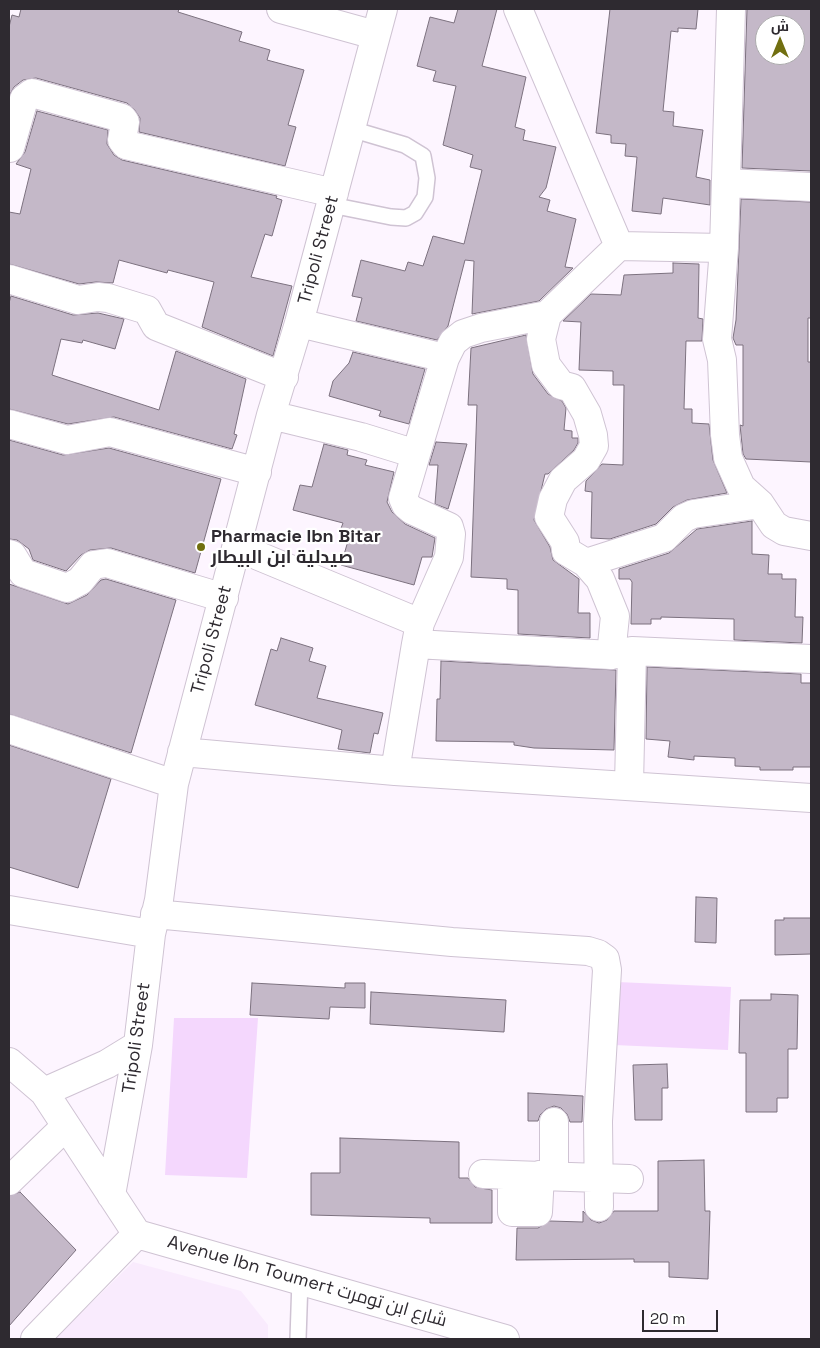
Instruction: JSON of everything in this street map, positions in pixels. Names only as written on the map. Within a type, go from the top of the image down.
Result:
[{"type":"street","points":[[281,9],[375,36]]},
{"type":"street","name":"Tripoli Street","points":[[111,1195],[138,1044],[153,924],[174,784],[238,547],[271,415],[299,323],[383,9]]},
{"type":"street","points":[[518,9],[619,246]]},
{"type":"street","points":[[731,9],[724,248],[717,339],[722,360],[728,458],[741,487],[760,504],[774,526],[784,531],[811,536]]},
{"type":"street","points":[[9,151],[24,99],[32,93],[122,118],[125,122],[122,140],[126,144],[333,199]]},
{"type":"street","points":[[726,183],[811,187]]},
{"type":"street","points":[[629,785],[622,653],[615,616],[600,579],[586,563],[566,551],[565,542],[549,517],[553,498],[564,480],[586,460],[594,446],[593,435],[586,414],[572,388],[561,385],[546,365],[541,339],[547,315],[619,246],[724,248]]},
{"type":"street","points":[[9,279],[78,300],[98,297],[108,298],[148,310],[156,326],[284,377]]},
{"type":"street","points":[[395,771],[418,634],[449,558],[451,534],[445,523],[412,510],[406,505],[403,498],[445,358],[453,342],[463,334],[481,328],[547,315]]},
{"type":"street","points":[[299,323],[445,358]]},
{"type":"street","points":[[271,415],[361,437],[416,454]]},
{"type":"street","points":[[9,424],[68,440],[110,432],[257,472]]},
{"type":"street","points":[[586,563],[664,538],[684,518],[693,514],[760,504]]},
{"type":"street","points":[[238,547],[418,634],[622,653],[811,659]]},
{"type":"street","points":[[9,554],[12,555],[23,574],[67,588],[80,581],[93,566],[108,563],[224,598]]},
{"type":"street","points":[[9,729],[174,784]]},
{"type":"street","points":[[182,752],[395,771],[811,798]]},
{"type":"street","points":[[9,910],[153,924],[588,951],[598,954],[605,959],[607,970],[598,1121],[599,1208]]},
{"type":"street","points":[[44,1092],[107,1064],[138,1044]]},
{"type":"street","points":[[9,1062],[44,1092],[137,1234],[35,1339]]},
{"type":"street","points":[[512,1175],[512,1212],[538,1212],[547,1176],[554,1122]]},
{"type":"street","points":[[9,1181],[66,1126]]},
{"type":"street","points":[[483,1174],[629,1179]]},
{"type":"street","name":"Avenue Ibn Toumert شارع ابن تومرت","points":[[137,1234],[505,1339]]},
{"type":"lane","points":[[333,199],[391,217],[406,218],[415,213],[425,197],[427,178],[423,156],[405,144],[351,128]]},
{"type":"lane","points":[[298,1339],[300,1280]]},
{"type":"shaded area","points":[[617,982],[731,987],[728,1050],[614,1045]]},
{"type":"shaded area","points":[[174,1018],[258,1018],[247,1178],[165,1175]]},
{"type":"shaded area","points":[[133,1262],[241,1291],[268,1325],[268,1339],[55,1339]]},
{"type":"building","points":[[21,9],[179,9],[178,12],[242,32],[239,41],[270,50],[267,60],[304,70],[288,125],[296,127],[285,166],[139,132],[140,118],[127,103],[36,78],[23,80],[14,87],[9,96],[9,27],[12,15],[19,17]]},
{"type":"building","points":[[458,9],[497,9],[482,66],[526,77],[515,127],[525,130],[523,140],[556,147],[546,188],[539,197],[550,200],[547,211],[576,219],[565,267],[573,268],[539,301],[472,314],[474,261],[465,260],[448,326],[437,340],[356,321],[362,298],[352,296],[361,260],[405,271],[408,262],[423,266],[433,236],[464,244],[482,170],[470,167],[473,155],[443,145],[456,86],[433,81],[436,71],[417,66],[430,17],[454,23]]},
{"type":"building","points":[[610,9],[698,9],[696,29],[678,28],[678,32],[671,31],[663,111],[674,112],[673,126],[703,130],[696,177],[710,180],[710,205],[663,198],[661,214],[632,211],[637,157],[625,156],[626,144],[611,143],[611,135],[596,133]]},
{"type":"building","points":[[747,9],[811,9],[811,171],[742,168]]},
{"type":"building","points":[[37,111],[108,130],[107,144],[114,155],[122,160],[277,196],[276,198],[282,200],[272,236],[265,234],[251,277],[292,286],[273,356],[202,327],[214,282],[168,270],[167,273],[119,260],[113,283],[79,284],[9,264],[9,212],[20,214],[31,169],[16,164],[25,152]]},
{"type":"building","points":[[741,199],[811,202],[811,318],[808,318],[808,362],[811,362],[811,462],[746,459],[743,454],[740,425],[743,426],[743,345],[736,345],[733,338],[736,320]]},
{"type":"building","points":[[673,263],[699,264],[698,318],[703,319],[702,341],[686,341],[684,409],[692,409],[692,423],[709,424],[713,460],[727,493],[687,500],[673,507],[656,524],[610,539],[591,538],[592,492],[585,491],[586,481],[602,464],[623,465],[624,385],[613,385],[613,371],[579,370],[581,322],[563,321],[591,294],[621,295],[624,275],[673,273]]},
{"type":"building","points":[[11,296],[73,315],[98,313],[124,319],[115,349],[83,340],[82,343],[61,339],[52,375],[159,410],[176,351],[246,379],[234,434],[237,435],[232,449],[114,417],[68,424],[9,409],[9,303]]},
{"type":"building","points":[[526,335],[533,374],[548,394],[562,401],[566,408],[564,430],[572,431],[572,438],[578,438],[578,443],[574,450],[548,474],[545,474],[534,520],[550,547],[553,560],[579,579],[578,613],[590,613],[590,638],[518,634],[518,590],[507,589],[507,579],[471,577],[477,405],[468,405],[471,348]]},
{"type":"building","points":[[353,352],[425,369],[409,424],[379,416],[381,411],[329,396],[333,381],[349,363]]},
{"type":"building","points":[[9,440],[63,455],[109,448],[221,479],[195,573],[111,548],[90,550],[81,555],[66,571],[33,560],[29,549],[17,540],[9,539]]},
{"type":"building","points":[[436,442],[467,444],[448,509],[435,504],[438,465],[429,465]]},
{"type":"building","points":[[324,444],[348,450],[347,455],[367,460],[365,465],[394,472],[387,502],[392,512],[405,524],[435,538],[432,557],[422,557],[414,585],[341,565],[350,534],[340,531],[343,523],[293,510],[300,485],[312,487]]},
{"type":"building","points":[[752,521],[752,554],[769,555],[768,574],[782,574],[782,579],[796,579],[795,617],[803,617],[802,643],[734,640],[734,619],[661,617],[661,619],[651,619],[651,624],[631,624],[632,582],[630,579],[619,579],[619,569],[669,553],[697,529]]},
{"type":"building","points":[[106,579],[176,600],[131,753],[9,714],[9,584],[68,604],[87,595],[101,580]]},
{"type":"building","points":[[281,638],[313,648],[309,661],[326,666],[317,698],[383,713],[378,734],[374,733],[370,753],[338,749],[342,730],[255,705],[271,649],[277,651]]},
{"type":"building","points":[[441,661],[616,670],[614,750],[534,748],[514,745],[514,742],[436,741],[437,699],[440,699]]},
{"type":"building","points":[[647,667],[801,674],[801,683],[811,683],[811,767],[793,767],[793,770],[760,770],[760,767],[735,766],[735,758],[694,756],[694,760],[668,757],[670,741],[646,739]]},
{"type":"building","points":[[9,745],[111,779],[78,888],[9,867]]},
{"type":"building","points":[[696,897],[717,898],[716,943],[695,942]]},
{"type":"building","points":[[784,918],[811,918],[811,954],[775,955],[775,920],[784,920]]},
{"type":"building","points":[[252,983],[345,988],[345,983],[365,983],[365,1008],[330,1007],[329,1019],[250,1015]]},
{"type":"building","points":[[371,992],[506,1000],[504,1032],[370,1024]]},
{"type":"building","points":[[771,994],[798,995],[797,1049],[788,1049],[788,1098],[777,1098],[777,1112],[746,1112],[746,1053],[739,1053],[740,1000],[771,1000]]},
{"type":"building","points":[[667,1064],[668,1088],[662,1088],[662,1120],[635,1120],[633,1065]]},
{"type":"building","points":[[528,1093],[583,1096],[582,1122],[570,1122],[567,1114],[561,1108],[554,1106],[546,1109],[540,1115],[538,1121],[528,1121]]},
{"type":"building","points":[[340,1138],[459,1142],[459,1178],[468,1178],[475,1187],[492,1190],[492,1223],[430,1223],[430,1218],[311,1215],[311,1173],[340,1173]]},
{"type":"building","points":[[704,1160],[705,1211],[710,1211],[708,1279],[669,1277],[669,1262],[634,1262],[634,1259],[516,1260],[517,1228],[538,1228],[550,1221],[583,1222],[583,1211],[591,1220],[599,1223],[607,1220],[614,1211],[658,1211],[658,1161]]},
{"type":"building","points":[[20,1192],[76,1250],[9,1326],[9,1196]]},
{"type":"place","name":"Pharmacie Ibn Bitar صيدلية ابن البيطار","points":[[201,547]]}]
